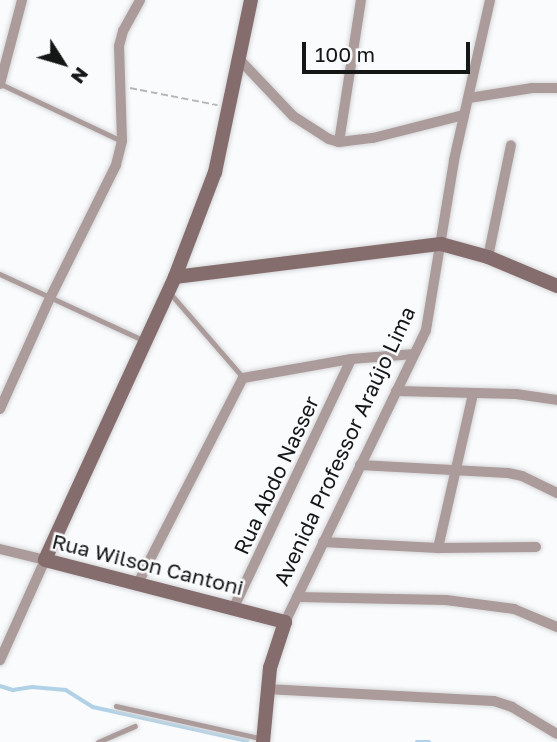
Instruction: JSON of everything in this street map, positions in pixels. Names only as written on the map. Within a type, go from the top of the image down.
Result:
[{"type":"street","points":[[0,84],[22,0]]},
{"type":"street","points":[[0,409],[50,298],[112,174],[122,141],[119,46],[123,31],[140,0]]},
{"type":"street","points":[[0,660],[169,292],[215,172],[251,0]]},
{"type":"street","points":[[339,142],[361,0]]},
{"type":"street","name":"Avenida Professor Araújo Lima","points":[[263,740],[266,689],[275,648],[285,622],[414,354],[430,314],[464,115],[470,98],[490,0]]},
{"type":"street","points":[[238,58],[304,125],[316,134],[339,142],[373,138],[464,115]]},
{"type":"street","points":[[470,98],[531,88],[557,88]]},
{"type":"street","points":[[488,257],[511,145]]},
{"type":"street","points":[[175,277],[441,244],[488,257],[557,286]]},
{"type":"street","points":[[138,583],[243,378],[351,359],[414,354]]},
{"type":"street","name":"Rua Abdo Nasser","points":[[234,607],[351,359]]},
{"type":"street","points":[[396,391],[516,394],[557,400]]},
{"type":"street","points":[[439,548],[473,394]]},
{"type":"street","points":[[360,466],[522,476],[557,493]]},
{"type":"street","points":[[323,542],[439,548],[536,547]]},
{"type":"street","name":"Rua Wilson Cantoni","points":[[0,549],[285,622]]},
{"type":"street","points":[[297,597],[446,600],[514,609],[557,627]]},
{"type":"street","points":[[266,689],[494,701],[512,707],[557,734]]},
{"type":"lane","points":[[0,84],[122,141]]},
{"type":"lane","points":[[0,274],[146,342]]},
{"type":"lane","points":[[169,292],[243,378]]},
{"type":"lane","points":[[116,706],[263,740]]},
{"type":"lane","points":[[98,742],[135,726]]},
{"type":"path","points":[[120,86],[229,107]]},
{"type":"waterway","points":[[0,686],[13,690],[32,687],[66,690],[93,707],[247,741]]},
{"type":"waterway","points":[[417,742],[429,742]]}]
